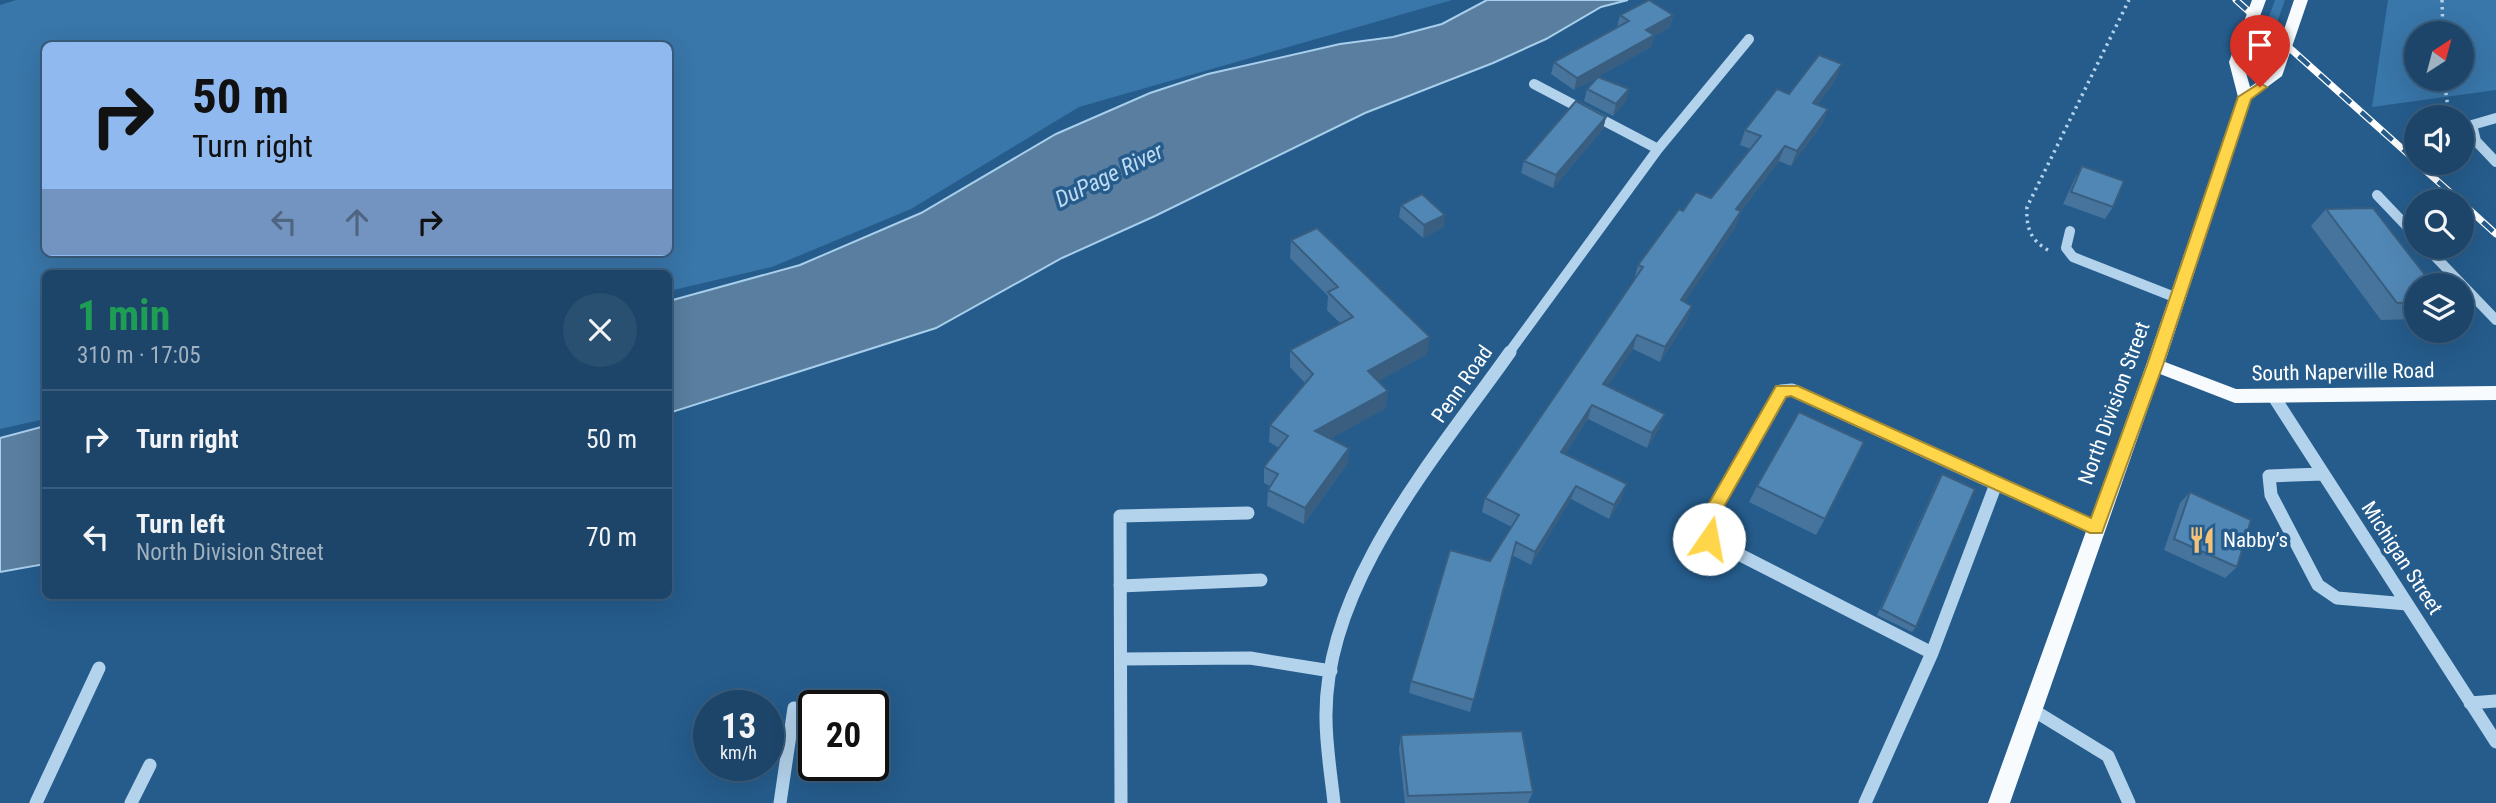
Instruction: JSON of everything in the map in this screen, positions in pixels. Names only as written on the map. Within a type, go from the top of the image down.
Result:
[{"type":"main road","points":[[2259,0],[2236,62],[2245,97],[2275,76],[2301,0]]},
{"type":"main road","name":"North Division Street","points":[[1999,803],[2155,365],[2245,97]]},
{"type":"main road","name":"South Naperville Road","points":[[2155,365],[2235,396],[2496,393]]},
{"type":"street","name":"Penn Road","points":[[1334,803],[1326,717],[1331,671],[1341,626],[1355,587],[1392,520],[1540,309],[1658,149],[1749,39]]},
{"type":"street","points":[[2496,118],[2472,125],[2471,134],[2478,145],[2496,162]]},
{"type":"street","points":[[2377,195],[2404,223]]},
{"type":"street","points":[[2070,231],[2066,248],[2073,257],[2177,298]]},
{"type":"street","points":[[2438,259],[2496,320]]},
{"type":"street","points":[[1932,653],[1709,539],[1705,526],[1782,391],[1792,390],[2096,528]]},
{"type":"street","name":"Michigan Street","points":[[2274,397],[2496,742]]},
{"type":"street","points":[[2323,474],[2269,476],[2271,495],[2318,585],[2337,598],[2407,604]]},
{"type":"street","points":[[1865,803],[1932,653],[1996,484]]},
{"type":"street","points":[[1121,803],[1120,516],[1248,513]]},
{"type":"street","points":[[1120,586],[1261,580]]},
{"type":"street","points":[[1121,659],[1250,658],[1331,671]]},
{"type":"street","points":[[36,803],[99,668]]},
{"type":"street","points":[[2470,702],[2496,701]]},
{"type":"street","points":[[780,803],[794,708]]},
{"type":"street","points":[[2033,710],[2108,756],[2129,803]]},
{"type":"street","points":[[131,803],[150,765]]},
{"type":"lane","points":[[1534,84],[1658,149]]},
{"type":"path","points":[[2073,257],[2045,249],[2030,236],[2026,207],[2129,0]]},
{"type":"path","points":[[2442,0],[2443,21]]},
{"type":"shaded area","points":[[16,0],[1452,0],[1079,107],[911,209],[772,267],[672,290],[672,270],[42,270],[42,420],[0,429],[0,5]]},
{"type":"shaded area","points":[[2275,0],[2285,0],[2260,70],[2251,67]]},
{"type":"shaded area","points":[[2388,0],[2496,0],[2496,90],[2372,107]]},
{"type":"water","name":"DuPage River","points":[[1487,0],[1628,0],[1601,7],[1546,39],[1493,63],[1365,113],[1155,216],[1062,258],[936,328],[672,412],[672,300],[800,265],[921,213],[1056,134],[1150,93],[1208,74],[1340,44],[1393,37],[1442,24]]},
{"type":"water","points":[[42,427],[42,565],[0,572],[0,438]]},
{"type":"building","points":[[1649,0],[1673,15],[1646,30],[1654,35],[1577,78],[1554,62],[1629,21],[1620,15]]},
{"type":"building","points":[[1819,55],[1842,64],[1813,103],[1828,109],[1797,151],[1785,146],[1736,209],[1741,211],[1681,300],[1692,306],[1665,347],[1637,335],[1603,384],[1665,414],[1652,433],[1592,405],[1561,452],[1627,484],[1614,505],[1576,486],[1535,552],[1516,542],[1474,700],[1411,681],[1450,550],[1490,561],[1519,515],[1485,498],[1643,267],[1638,265],[1679,209],[1683,211],[1696,192],[1711,198],[1761,136],[1745,130],[1777,89],[1789,94]]},
{"type":"building","points":[[1598,77],[1629,89],[1616,104],[1587,89]]},
{"type":"building","points":[[1576,101],[1606,117],[1556,175],[1524,161]]},
{"type":"building","points":[[2082,166],[2124,181],[2113,207],[2071,192]]},
{"type":"building","points":[[1422,194],[1445,215],[1424,225],[1401,205]]},
{"type":"building","points":[[2373,208],[2404,248],[2404,259],[2413,259],[2424,273],[2404,273],[2404,303],[2397,303],[2326,209]]},
{"type":"building","points":[[1317,228],[1430,337],[1368,371],[1388,391],[1315,431],[1349,448],[1305,508],[1268,490],[1278,474],[1264,467],[1288,436],[1270,425],[1313,374],[1290,350],[1353,317],[1328,292],[1338,287],[1291,240]]},
{"type":"building","points":[[1799,412],[1864,442],[1825,519],[1757,486]]},
{"type":"building","points":[[1942,474],[1975,489],[1916,627],[1881,609]]},
{"type":"building","name":"Nabby’s","points":[[2190,492],[2251,520],[2237,567],[2174,539]]},
{"type":"building","points":[[1522,731],[1533,792],[1408,796],[1401,735]]},
{"type":"railway","points":[[2236,0],[2404,150]]},
{"type":"railway","points":[[2431,175],[2446,189]]},
{"type":"railway","points":[[2474,214],[2496,234]]},
{"type":"place","name":"Nabby’s","points":[[2202,540]]},
{"type":"route","points":[[1709,539],[1705,526],[1782,391],[1792,390],[2096,528],[2155,365],[2245,97],[2260,87]]}]
